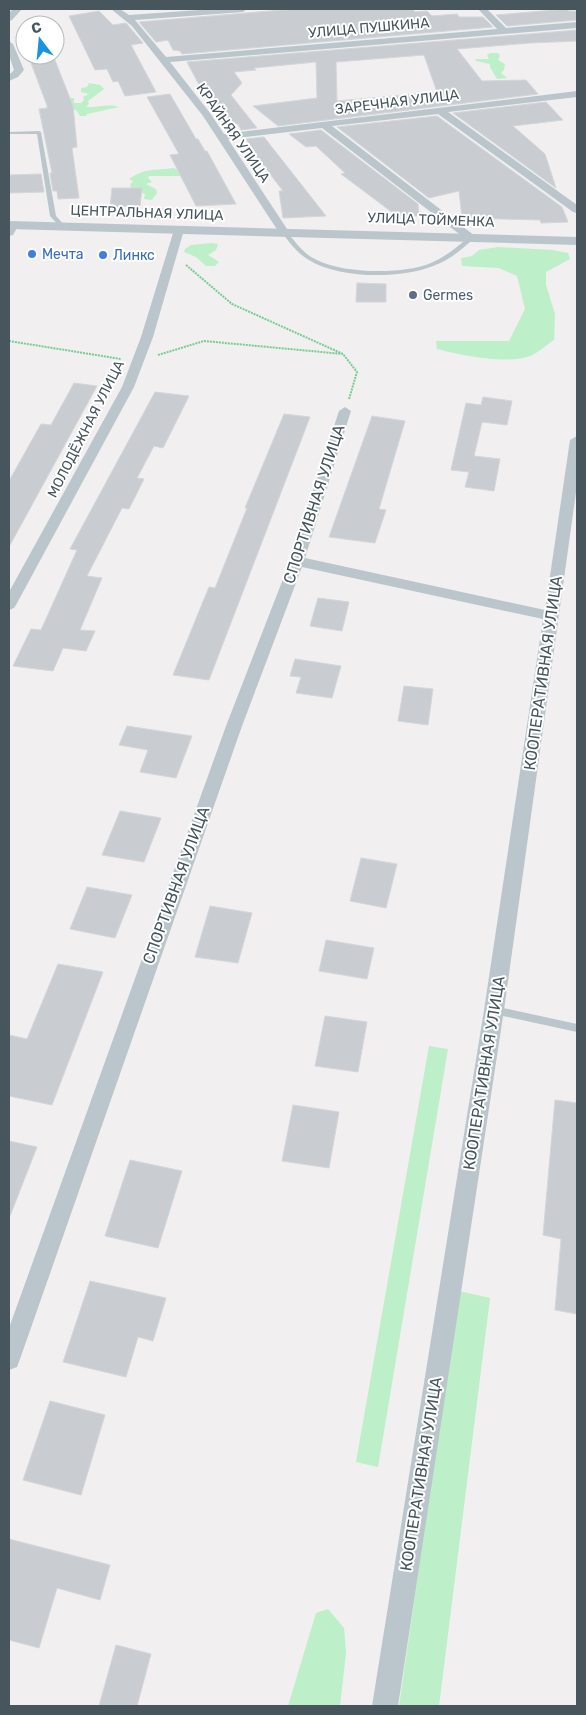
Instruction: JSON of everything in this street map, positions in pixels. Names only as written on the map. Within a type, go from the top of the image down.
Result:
[{"type":"street","points":[[9,18],[18,9]]},
{"type":"street","name":"КРАЙНЯЯ УЛИЦА","points":[[116,9],[135,24],[207,115],[284,232]]},
{"type":"street","points":[[127,18],[243,9]]},
{"type":"street","points":[[482,9],[504,30]]},
{"type":"street","name":"УЛИЦА ПУШКИНА","points":[[162,60],[577,25]]},
{"type":"street","points":[[9,44],[19,70],[12,76]]},
{"type":"street","points":[[572,95],[577,102]]},
{"type":"street","name":"ЗАРЕЧНАЯ УЛИЦА","points":[[220,137],[572,95]]},
{"type":"street","points":[[439,110],[577,210]]},
{"type":"street","points":[[323,124],[471,238]]},
{"type":"street","name":"ЦЕНТРАЛЬНАЯ УЛИЦА","points":[[10,228],[64,227],[284,232]]},
{"type":"street","name":"МОЛОДЁЖНАЯ УЛИЦА","points":[[9,605],[128,387],[147,337],[178,230]]},
{"type":"street","name":"УЛИЦА ТОЙМЕНКА","points":[[284,232],[577,240]]},
{"type":"street","name":"СПОРТИВНАЯ УЛИЦА","points":[[9,1359],[234,726],[297,561],[345,411]]},
{"type":"street","name":"КООПЕРАТИВНАЯ УЛИЦА","points":[[385,1706],[494,1010],[577,440]]},
{"type":"street","points":[[297,561],[551,616]]},
{"type":"lane","points":[[9,133],[39,132],[53,216],[64,227]]},
{"type":"lane","points":[[284,232],[311,260],[343,270],[388,274],[427,266],[450,255],[471,238]]},
{"type":"lane","points":[[494,1010],[577,1028]]},
{"type":"path","points":[[172,254],[232,304],[343,354],[357,372],[345,411]]},
{"type":"path","points":[[9,341],[138,361],[204,341],[343,354]]},
{"type":"green space","points":[[498,53],[500,56],[498,60],[505,64],[504,70],[501,73],[507,78],[497,79],[490,64],[476,61],[475,59],[489,59],[487,55]]},
{"type":"green space","points":[[89,83],[100,85],[104,89],[88,101],[89,104],[86,107],[110,105],[119,107],[87,114],[86,116],[80,116],[76,110],[46,108],[46,106],[66,98],[74,98],[74,103],[81,103],[84,100],[83,97],[89,94],[81,92],[81,88],[87,87]]},
{"type":"green space","points":[[174,168],[185,174],[179,176],[149,176],[148,178],[152,182],[146,184],[156,189],[157,193],[152,200],[144,199],[145,194],[132,189],[130,185],[133,181],[129,179],[141,173]]},
{"type":"green space","points":[[218,244],[216,250],[208,255],[219,262],[215,266],[206,266],[196,257],[184,252],[191,245]]},
{"type":"green space","points":[[498,247],[553,250],[568,253],[570,259],[546,272],[546,285],[555,314],[554,340],[527,357],[507,360],[482,358],[437,349],[436,341],[509,341],[525,309],[517,276],[499,268],[462,266],[461,258],[472,256],[479,250]]},
{"type":"green space","points":[[429,1046],[448,1049],[378,1467],[356,1462]]},
{"type":"green space","points":[[459,1291],[490,1298],[439,1706],[399,1706]]},
{"type":"green space","points":[[328,1609],[344,1628],[346,1653],[340,1706],[288,1706],[316,1613]]},
{"type":"building","points":[[294,9],[413,9],[415,12],[427,11],[432,16],[457,14],[459,17],[483,17],[493,27],[182,54],[180,51],[173,50],[168,40],[156,42],[139,22]]},
{"type":"building","points":[[566,9],[577,11],[577,20],[507,26],[496,15]]},
{"type":"building","points":[[99,11],[113,25],[126,23],[143,43],[131,45],[156,92],[125,96],[118,81],[113,82],[107,69],[95,70],[69,16]]},
{"type":"building","points":[[577,30],[577,41],[457,49],[482,81],[526,80],[538,94],[278,126],[253,106],[317,98],[316,62],[254,68],[256,70],[234,72],[242,83],[231,95],[257,128],[241,130],[238,124],[232,124],[212,97],[206,98],[187,62]],"holes":[[[424,55],[437,92],[337,101],[336,62]]]},
{"type":"building","points":[[32,65],[57,65],[73,106],[77,147],[72,148],[79,198],[58,199],[57,191],[53,191],[50,173],[52,173],[39,109],[48,108]]},
{"type":"building","points":[[170,94],[196,139],[207,151],[236,204],[196,206],[170,155],[179,154],[147,97]]},
{"type":"building","points":[[546,102],[563,120],[513,126],[545,154],[556,188],[453,113]]},
{"type":"building","points":[[437,116],[562,207],[568,222],[541,223],[540,220],[462,218],[459,191],[429,198],[337,127]]},
{"type":"building","points":[[321,130],[418,204],[419,216],[397,216],[341,174],[345,173],[316,146],[306,147],[289,134]]},
{"type":"building","points":[[264,137],[326,216],[283,218],[279,191],[283,191],[254,153],[246,139]]},
{"type":"building","points":[[41,174],[44,192],[9,193],[9,175]]},
{"type":"building","points":[[112,188],[142,188],[140,206],[110,207]]},
{"type":"building","points":[[357,283],[386,284],[386,302],[356,302]]},
{"type":"building","points":[[74,383],[97,386],[9,547],[9,481],[41,424],[51,425]]},
{"type":"building","points":[[155,392],[189,396],[163,448],[154,446],[137,478],[144,479],[129,509],[122,508],[87,576],[102,578],[80,630],[95,631],[86,651],[63,648],[53,671],[13,666],[31,629],[41,630],[77,550],[70,549]]},
{"type":"building","points":[[483,397],[512,401],[507,425],[482,422],[474,456],[500,459],[494,491],[465,487],[469,472],[451,470],[466,403],[481,405]]},
{"type":"building","points":[[284,414],[310,417],[209,680],[173,675],[209,587],[215,588],[247,508],[245,508]]},
{"type":"building","points":[[372,416],[405,421],[379,509],[386,510],[375,543],[329,537]]},
{"type":"building","points":[[318,598],[349,602],[342,631],[310,626]]},
{"type":"building","points":[[295,659],[341,666],[332,698],[296,693],[301,677],[290,676]]},
{"type":"building","points":[[404,686],[433,689],[428,725],[398,721]]},
{"type":"building","points":[[127,726],[192,736],[176,778],[140,772],[148,750],[119,745]]},
{"type":"building","points":[[120,811],[161,818],[144,862],[102,855]]},
{"type":"building","points":[[361,858],[397,864],[386,908],[350,901]]},
{"type":"building","points":[[87,887],[132,895],[115,938],[70,929]]},
{"type":"building","points":[[210,906],[252,913],[238,963],[195,957]]},
{"type":"building","points":[[326,940],[374,948],[367,979],[319,971]]},
{"type":"building","points":[[58,964],[103,972],[52,1105],[9,1096],[9,1035],[27,1039]]},
{"type":"building","points":[[325,1016],[367,1022],[358,1072],[315,1066]]},
{"type":"building","points":[[555,1100],[577,1103],[577,1314],[555,1310],[561,1239],[543,1235]]},
{"type":"building","points":[[293,1105],[339,1112],[329,1168],[282,1161]]},
{"type":"building","points":[[9,1141],[37,1147],[10,1216],[9,1216]]},
{"type":"building","points":[[130,1160],[182,1171],[158,1248],[105,1236]]},
{"type":"building","points":[[90,1281],[166,1298],[153,1341],[138,1337],[126,1377],[63,1362]]},
{"type":"building","points":[[50,1401],[105,1415],[81,1495],[23,1480]]},
{"type":"building","points":[[9,1539],[110,1565],[100,1600],[57,1588],[39,1648],[9,1640]]},
{"type":"building","points":[[116,1645],[151,1654],[137,1706],[99,1706]]},
{"type":"place","name":"Мечта","points":[[32,254]]},
{"type":"place","name":"Линкс","points":[[103,255]]},
{"type":"place","name":"Germes","points":[[413,295]]}]
